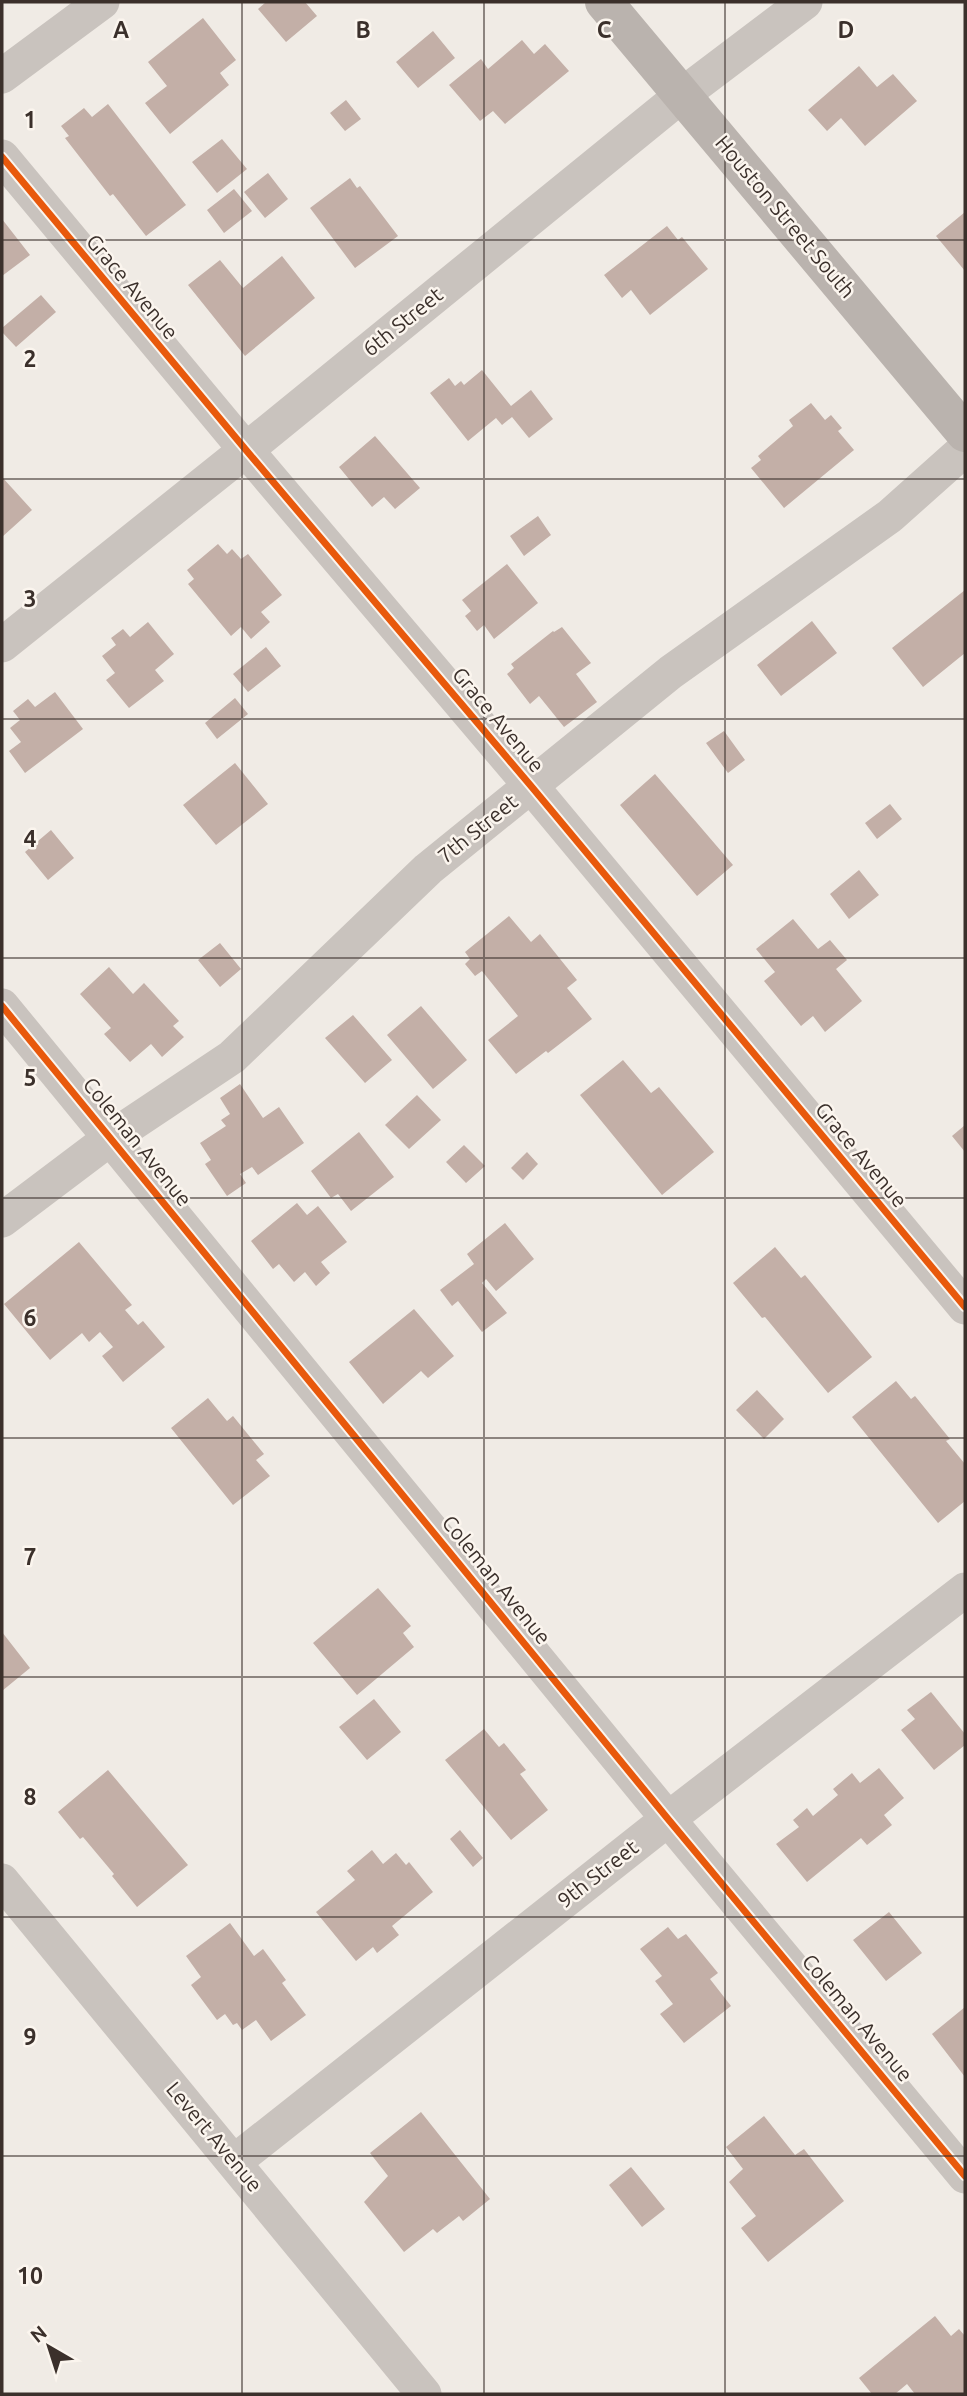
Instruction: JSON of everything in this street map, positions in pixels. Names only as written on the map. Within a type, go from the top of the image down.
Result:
[{"type":"street","points":[[2,76],[102,2]]},
{"type":"street","name":"Houston Street South","points":[[604,2],[965,433]]},
{"type":"street","name":"6th Street","points":[[2,645],[682,95],[805,2]]},
{"type":"street","name":"Grace Avenue","points":[[2,157],[965,1307]]},
{"type":"street","name":"7th Street","points":[[2,1220],[112,1138],[232,1057],[428,869],[671,672],[890,516],[965,449]]},
{"type":"street","name":"Coleman Avenue","points":[[2,1006],[668,1819],[962,2167]]},
{"type":"street","name":"9th Street","points":[[234,2162],[668,1819],[965,1590]]},
{"type":"street","name":"Levert Avenue","points":[[2,1881],[424,2394]]},
{"type":"building","points":[[266,2],[305,2],[317,16],[286,42],[258,9]]},
{"type":"building","points":[[203,18],[236,60],[220,73],[229,85],[170,134],[145,103],[167,86],[148,62]]},
{"type":"building","points":[[433,31],[455,58],[418,88],[396,62]]},
{"type":"building","points":[[522,40],[534,54],[545,44],[569,71],[505,124],[493,111],[480,121],[449,85],[481,59],[488,69]]},
{"type":"building","points":[[859,66],[877,87],[893,74],[917,101],[865,146],[841,118],[827,131],[808,110]]},
{"type":"building","points":[[346,100],[361,119],[345,131],[330,113]]},
{"type":"building","points":[[108,104],[186,205],[146,236],[113,194],[110,196],[65,138],[69,136],[61,126],[84,108],[92,117]]},
{"type":"building","points":[[222,139],[247,169],[217,193],[192,162]]},
{"type":"building","points":[[268,173],[288,199],[265,218],[244,192]]},
{"type":"building","points":[[350,178],[357,188],[360,186],[398,236],[355,268],[310,208]]},
{"type":"building","points":[[234,189],[252,211],[224,233],[207,210]]},
{"type":"building","points":[[965,212],[965,271],[936,236]]},
{"type":"building","points":[[2,219],[30,255],[2,276]]},
{"type":"building","points":[[667,226],[678,240],[682,237],[708,269],[650,315],[631,290],[622,298],[604,275]]},
{"type":"building","points":[[282,256],[315,298],[245,356],[188,285],[220,260],[243,288]]},
{"type":"building","points":[[41,295],[56,312],[16,347],[2,332],[2,328]]},
{"type":"building","points":[[482,370],[511,406],[531,390],[553,419],[529,438],[512,417],[502,425],[496,418],[468,441],[430,393],[449,378],[455,386],[461,381],[464,385]]},
{"type":"building","points":[[811,403],[825,420],[831,415],[842,428],[838,431],[854,450],[784,508],[751,468],[761,460],[758,456],[793,426],[789,420]]},
{"type":"building","points":[[375,436],[420,488],[395,509],[384,497],[372,507],[339,467]]},
{"type":"building","points":[[2,477],[32,510],[2,537]]},
{"type":"building","points":[[538,516],[551,535],[524,556],[510,536]]},
{"type":"building","points":[[218,544],[227,554],[232,549],[241,559],[248,554],[282,595],[261,612],[270,622],[251,639],[241,627],[231,636],[188,584],[194,579],[187,570]]},
{"type":"building","points":[[507,564],[538,603],[494,639],[484,625],[477,631],[465,616],[471,611],[462,600]]},
{"type":"building","points":[[965,590],[965,653],[923,687],[892,648]]},
{"type":"building","points":[[812,621],[837,653],[781,696],[757,665]]},
{"type":"building","points":[[148,622],[174,654],[155,670],[164,681],[129,708],[106,680],[115,673],[102,656],[116,645],[111,638],[123,629],[130,637]]},
{"type":"building","points":[[562,627],[591,663],[576,674],[597,702],[564,727],[539,696],[530,704],[507,674],[514,668],[511,664]]},
{"type":"building","points":[[266,647],[281,666],[248,692],[233,674]]},
{"type":"building","points":[[55,692],[83,729],[25,773],[9,751],[21,742],[10,728],[20,720],[13,711],[28,699],[35,707]]},
{"type":"building","points":[[235,698],[248,714],[217,739],[205,723]]},
{"type":"building","points":[[724,731],[745,760],[728,773],[706,743]]},
{"type":"building","points":[[235,763],[268,804],[216,845],[183,805]]},
{"type":"building","points":[[655,774],[733,865],[697,896],[620,805]]},
{"type":"building","points":[[890,804],[902,819],[877,839],[865,823]]},
{"type":"building","points":[[51,830],[74,858],[48,880],[25,852]]},
{"type":"building","points":[[859,870],[879,895],[849,919],[830,894]]},
{"type":"building","points":[[509,916],[531,942],[540,934],[577,980],[567,988],[592,1019],[516,1074],[488,1040],[518,1016],[482,971],[475,976],[465,964],[470,959],[465,952]]},
{"type":"building","points":[[793,919],[818,949],[830,940],[847,960],[836,969],[862,1001],[825,1032],[813,1016],[801,1026],[764,981],[775,972],[756,949]]},
{"type":"building","points":[[220,943],[241,969],[220,987],[198,960]]},
{"type":"building","points":[[109,967],[133,994],[144,983],[179,1021],[173,1026],[184,1037],[162,1057],[151,1044],[130,1062],[104,1034],[111,1028],[80,994]]},
{"type":"building","points":[[421,1006],[467,1060],[433,1089],[387,1035]]},
{"type":"building","points":[[353,1015],[392,1060],[365,1083],[325,1038]]},
{"type":"building","points":[[623,1060],[651,1093],[659,1087],[714,1152],[662,1195],[580,1095]]},
{"type":"building","points":[[240,1084],[263,1118],[279,1107],[304,1143],[258,1175],[252,1167],[240,1174],[246,1183],[227,1196],[205,1164],[211,1160],[200,1143],[226,1126],[221,1120],[230,1114],[220,1098]]},
{"type":"building","points":[[417,1095],[441,1120],[409,1149],[385,1125]]},
{"type":"building","points":[[965,1125],[965,1152],[952,1136]]},
{"type":"building","points":[[359,1132],[394,1177],[351,1211],[338,1194],[331,1198],[311,1171]]},
{"type":"building","points":[[464,1145],[485,1166],[466,1183],[446,1162]]},
{"type":"building","points":[[527,1152],[538,1164],[523,1180],[511,1168]]},
{"type":"building","points":[[297,1203],[307,1215],[318,1206],[347,1242],[321,1262],[330,1273],[316,1286],[305,1272],[294,1282],[279,1264],[273,1269],[251,1241]]},
{"type":"building","points":[[505,1223],[534,1259],[496,1291],[486,1279],[482,1283],[507,1313],[482,1332],[458,1301],[452,1306],[440,1290],[474,1264],[467,1254]]},
{"type":"building","points":[[79,1242],[132,1305],[125,1310],[138,1325],[143,1321],[165,1347],[123,1382],[102,1356],[113,1347],[100,1332],[89,1342],[82,1333],[50,1360],[4,1304]]},
{"type":"building","points":[[775,1247],[801,1278],[805,1275],[872,1357],[828,1393],[733,1283]]},
{"type":"building","points":[[414,1309],[454,1356],[428,1378],[421,1371],[383,1404],[349,1362]]},
{"type":"building","points":[[896,1381],[911,1399],[915,1396],[950,1439],[946,1441],[965,1464],[965,1501],[938,1523],[852,1417]]},
{"type":"building","points":[[757,1390],[784,1419],[764,1439],[736,1410]]},
{"type":"building","points":[[208,1398],[227,1421],[233,1416],[264,1454],[256,1460],[270,1476],[233,1505],[171,1428]]},
{"type":"building","points":[[378,1588],[411,1626],[403,1633],[414,1647],[357,1695],[313,1643]]},
{"type":"building","points":[[2,1632],[30,1668],[2,1691]]},
{"type":"building","points":[[931,1692],[965,1734],[965,1745],[934,1770],[901,1730],[915,1719],[907,1710]]},
{"type":"building","points":[[374,1699],[401,1732],[367,1760],[339,1727]]},
{"type":"building","points":[[484,1729],[499,1747],[504,1743],[526,1770],[520,1774],[548,1810],[511,1840],[445,1760]]},
{"type":"building","points":[[879,1768],[904,1798],[884,1815],[892,1825],[867,1845],[861,1838],[807,1882],[776,1844],[799,1827],[793,1820],[807,1808],[813,1816],[838,1795],[833,1789],[852,1773],[860,1783]]},
{"type":"building","points":[[108,1770],[188,1865],[137,1907],[112,1876],[114,1874],[58,1812]]},
{"type":"building","points":[[460,1830],[483,1858],[473,1867],[450,1839]]},
{"type":"building","points":[[372,1850],[383,1864],[396,1853],[406,1865],[409,1862],[433,1892],[392,1926],[399,1935],[377,1953],[373,1947],[356,1961],[316,1912],[355,1880],[347,1871]]},
{"type":"building","points":[[889,1912],[922,1953],[886,1981],[853,1940]]},
{"type":"building","points":[[230,1923],[254,1956],[263,1949],[286,1980],[282,1983],[306,2015],[271,2041],[256,2020],[242,2030],[237,2023],[233,2025],[225,2014],[217,2020],[191,1985],[201,1977],[186,1956]]},
{"type":"building","points":[[668,1927],[678,1939],[686,1934],[718,1973],[710,1979],[731,2006],[684,2043],[660,2014],[673,2004],[655,1981],[662,1976],[640,1949]]},
{"type":"building","points":[[965,2007],[965,2077],[932,2034]]},
{"type":"building","points":[[421,2112],[490,2199],[463,2221],[459,2216],[437,2233],[433,2229],[404,2252],[364,2202],[388,2176],[370,2153]]},
{"type":"building","points":[[764,2116],[795,2155],[804,2149],[844,2201],[768,2262],[741,2228],[756,2216],[729,2182],[743,2169],[726,2147]]},
{"type":"building","points":[[631,2167],[665,2209],[642,2227],[609,2185]]},
{"type":"building","points":[[935,2316],[951,2336],[959,2329],[965,2336],[965,2394],[915,2394],[907,2384],[895,2394],[872,2394],[859,2378]]},
{"type":"cycle path","points":[[2,157],[965,1307]]},
{"type":"cycle path","points":[[2,1006],[668,1819],[965,2176]]}]
